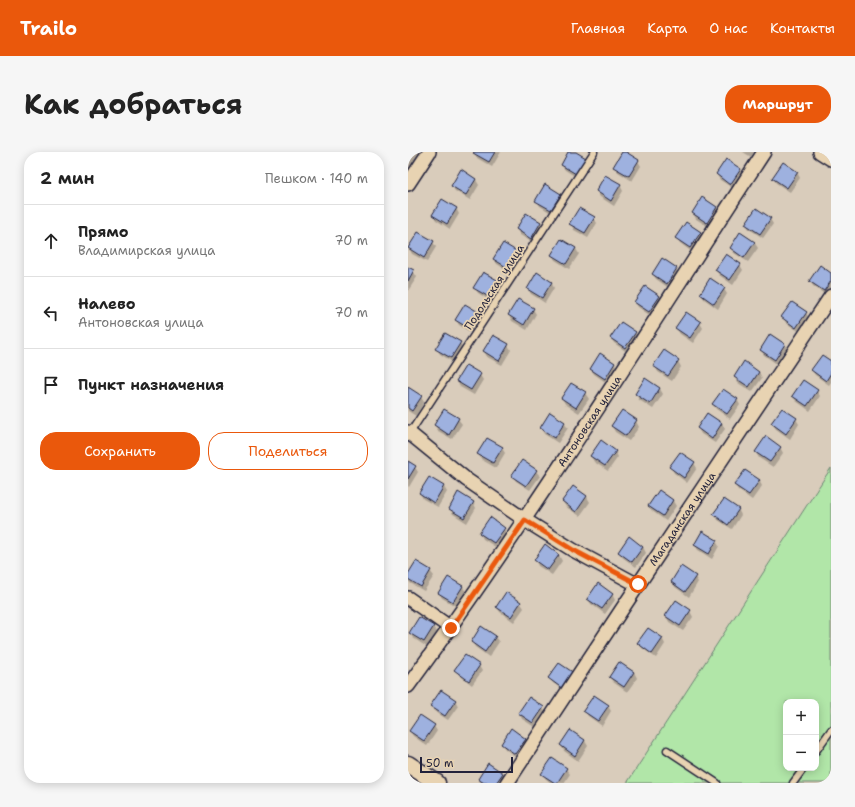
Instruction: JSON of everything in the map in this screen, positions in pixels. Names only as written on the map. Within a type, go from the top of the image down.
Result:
[{"type":"street","points":[[408,184],[429,152]]},
{"type":"street","name":"Антоновская улица","points":[[408,686],[451,628],[525,520],[764,152]]},
{"type":"street","points":[[820,152],[831,160]]},
{"type":"street","name":"Магаданская улица","points":[[507,783],[831,296]]},
{"type":"street","points":[[409,432],[467,480],[525,520],[573,550],[638,584]]},
{"type":"street","points":[[408,598],[451,628]]},
{"type":"street","points":[[408,764],[438,783]]},
{"type":"lane","name":"Подольская улица","points":[[409,432],[594,152]]},
{"type":"lane","points":[[819,747],[831,730]]},
{"type":"lane","points":[[667,750],[717,783]]},
{"type":"lane","points":[[793,783],[802,771]]},
{"type":"green space","points":[[831,468],[831,783],[627,783]]},
{"type":"building","points":[[495,152],[489,162],[473,153]]},
{"type":"building","points":[[568,152],[576,152],[586,158],[576,174],[561,165]]},
{"type":"building","points":[[622,152],[626,152],[639,160],[629,176],[613,167]]},
{"type":"building","points":[[726,159],[741,169],[730,185],[716,174]]},
{"type":"building","points":[[783,162],[798,172],[787,188],[772,178]]},
{"type":"building","points":[[461,169],[476,179],[466,195],[451,186]]},
{"type":"building","points":[[605,175],[621,184],[611,201],[596,191]]},
{"type":"building","points":[[545,184],[561,194],[551,210],[535,201]]},
{"type":"building","points":[[702,197],[717,207],[707,223],[692,213]]},
{"type":"building","points":[[442,199],[457,208],[447,224],[432,215]]},
{"type":"building","points":[[579,208],[595,217],[585,233],[569,224]]},
{"type":"building","points":[[756,208],[771,218],[760,234],[745,224]]},
{"type":"building","points":[[526,213],[541,222],[531,239],[516,229]]},
{"type":"building","points":[[686,222],[701,232],[690,248],[675,238]]},
{"type":"building","points":[[418,232],[434,241],[424,258],[408,248]]},
{"type":"building","points":[[740,232],[755,242],[744,258],[730,248]]},
{"type":"building","points":[[561,239],[576,248],[566,264],[551,255]]},
{"type":"building","points":[[503,243],[518,252],[508,268],[493,259]]},
{"type":"building","points":[[726,254],[741,264],[730,280],[715,270]]},
{"type":"building","points":[[662,258],[677,268],[667,284],[652,274]]},
{"type":"building","points":[[820,265],[831,273],[831,281],[824,291],[809,281]]},
{"type":"building","points":[[408,267],[414,270],[408,281]]},
{"type":"building","points":[[483,272],[499,281],[489,297],[473,288]]},
{"type":"building","points":[[537,272],[552,282],[542,298],[527,289]]},
{"type":"building","points":[[710,278],[725,288],[714,304],[700,294]]},
{"type":"building","points":[[645,286],[660,296],[649,312],[634,302]]},
{"type":"building","points":[[518,299],[534,308],[524,325],[508,315]]},
{"type":"building","points":[[792,302],[807,312],[796,328],[781,317]]},
{"type":"building","points":[[465,304],[480,313],[470,329],[455,320]]},
{"type":"building","points":[[686,312],[701,322],[690,338],[675,328]]},
{"type":"building","points":[[621,322],[636,332],[625,348],[610,338]]},
{"type":"building","points":[[445,333],[461,342],[451,358],[435,349]]},
{"type":"building","points":[[770,334],[785,344],[775,360],[760,350]]},
{"type":"building","points":[[493,335],[509,344],[499,361],[483,351]]},
{"type":"building","points":[[664,350],[679,360],[668,376],[653,366]]},
{"type":"building","points":[[600,353],[615,363],[605,379],[590,369]]},
{"type":"building","points":[[822,355],[831,361],[831,373],[826,381],[811,370]]},
{"type":"building","points":[[744,361],[759,372],[749,387],[734,377]]},
{"type":"building","points":[[466,365],[481,374],[471,390],[456,381]]},
{"type":"building","points":[[645,378],[660,388],[650,404],[635,394]]},
{"type":"building","points":[[803,380],[818,390],[807,406],[792,396]]},
{"type":"building","points":[[571,383],[586,392],[576,408],[561,398]]},
{"type":"building","points":[[408,387],[422,396],[412,411],[408,408]]},
{"type":"building","points":[[723,389],[738,399],[727,414],[712,404]]},
{"type":"building","points":[[782,408],[797,418],[786,434],[771,423]]},
{"type":"building","points":[[444,409],[459,418],[449,435],[434,425]]},
{"type":"building","points":[[622,410],[637,420],[626,436],[611,426]]},
{"type":"building","points":[[550,412],[565,422],[555,438],[540,428]]},
{"type":"building","points":[[707,413],[722,423],[712,439],[697,428]]},
{"type":"building","points":[[766,436],[781,447],[770,462],[755,452]]},
{"type":"building","points":[[487,438],[503,447],[493,463],[477,454]]},
{"type":"building","points":[[601,440],[616,451],[605,466],[590,456]]},
{"type":"building","points":[[680,452],[695,462],[684,478],[669,467]]},
{"type":"building","points":[[522,460],[537,470],[526,486],[511,476]]},
{"type":"building","points":[[408,461],[416,466],[408,479]]},
{"type":"building","points":[[745,470],[760,480],[749,495],[734,485]]},
{"type":"building","points":[[429,477],[444,486],[434,503],[419,493]]},
{"type":"building","points":[[573,486],[587,496],[576,512],[562,501]]},
{"type":"building","points":[[659,490],[673,500],[663,516],[648,506]]},
{"type":"building","points":[[458,492],[474,502],[464,518],[449,509]]},
{"type":"building","points":[[724,499],[739,509],[728,525],[713,514]]},
{"type":"building","points":[[490,517],[505,528],[494,543],[479,533]]},
{"type":"building","points":[[702,531],[717,540],[709,554],[694,545]]},
{"type":"building","points":[[629,536],[643,547],[632,562],[618,552]]},
{"type":"building","points":[[545,544],[559,555],[548,570],[534,560]]},
{"type":"building","points":[[416,561],[431,570],[421,587],[408,579],[408,574]]},
{"type":"building","points":[[681,566],[696,576],[685,592],[671,582]]},
{"type":"building","points":[[448,577],[463,586],[453,602],[438,593]]},
{"type":"building","points":[[598,583],[613,594],[602,609],[587,599]]},
{"type":"building","points":[[506,592],[521,602],[511,617],[496,607]]},
{"type":"building","points":[[676,600],[691,610],[680,626],[665,616]]},
{"type":"building","points":[[419,617],[434,626],[424,642],[409,633]]},
{"type":"building","points":[[481,626],[496,636],[485,652],[471,642]]},
{"type":"building","points":[[648,628],[663,638],[652,654],[637,643]]},
{"type":"building","points":[[465,655],[480,665],[469,681],[454,670]]},
{"type":"building","points":[[619,662],[634,672],[624,687],[609,677]]},
{"type":"building","points":[[559,663],[574,673],[563,689],[548,678]]},
{"type":"building","points":[[441,690],[456,700],[445,716],[430,706]]},
{"type":"building","points":[[594,695],[609,705],[598,721],[583,711]]},
{"type":"building","points":[[529,697],[544,707],[533,723],[518,713]]},
{"type":"building","points":[[420,715],[435,725],[424,741],[409,731]]},
{"type":"building","points":[[511,728],[526,739],[515,754],[501,744]]},
{"type":"building","points":[[570,730],[585,740],[575,756],[560,745]]},
{"type":"building","points":[[552,758],[567,768],[557,783],[541,774]]},
{"type":"building","points":[[488,763],[503,773],[496,783],[484,783],[478,779]]},
{"type":"route","points":[[451,628],[525,520],[573,550],[638,584]]}]
